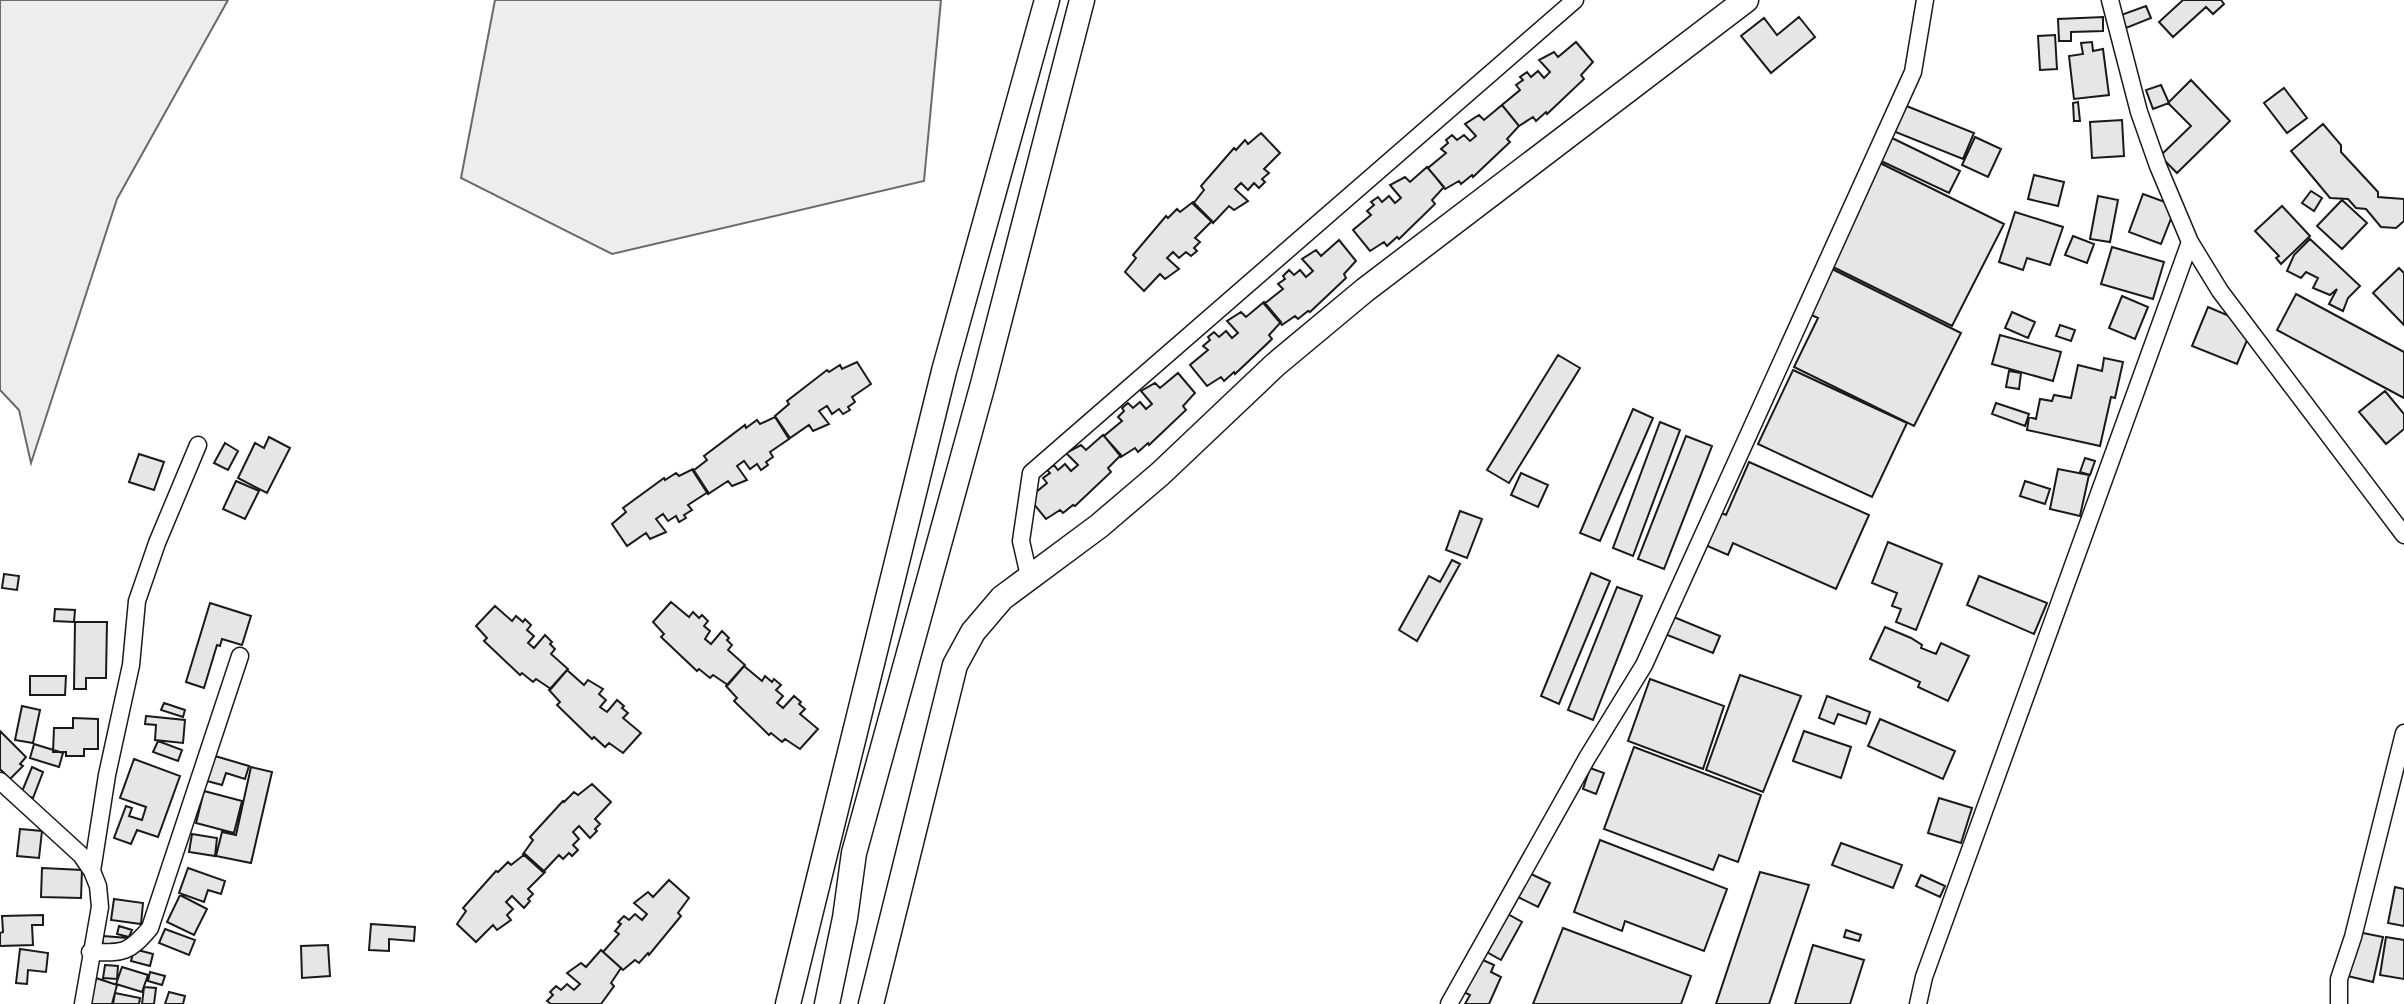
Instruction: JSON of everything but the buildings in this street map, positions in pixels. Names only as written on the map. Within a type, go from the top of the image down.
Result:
[{"type":"main road","points":[[788,1004],[944,371],[1047,0]]},
{"type":"main road","points":[[827,1004],[845,918],[854,853],[983,384],[1082,0]]},
{"type":"main road","points":[[871,1004],[955,665],[973,632],[1002,598],[1160,474],[1275,365],[1365,290],[1746,0]]},
{"type":"main road","points":[[811,910],[845,918]]},
{"type":"street","points":[[1029,576],[1021,541],[1031,473],[1575,0]]},
{"type":"street","points":[[1449,1004],[1587,758],[1644,665],[1913,72],[1925,0]]},
{"type":"street","points":[[2110,0],[2139,112],[2190,242],[2220,291],[2404,535]]},
{"type":"street","points":[[1918,1004],[1924,977],[2190,242]]},
{"type":"street","points":[[92,871],[107,775],[131,665],[137,601],[157,543],[198,445]]},
{"type":"street","points":[[90,952],[123,953],[134,947],[150,928],[240,656]]},
{"type":"street","points":[[2339,1004],[2339,979],[2353,937],[2404,733]]},
{"type":"street","points":[[0,781],[81,855],[98,886],[100,907],[83,1004]]},
{"type":"shaded area","points":[[0,0],[228,0],[117,199],[31,463],[19,410],[0,390]]},
{"type":"shaded area","points":[[495,0],[941,0],[924,181],[612,254],[461,178]]}]
